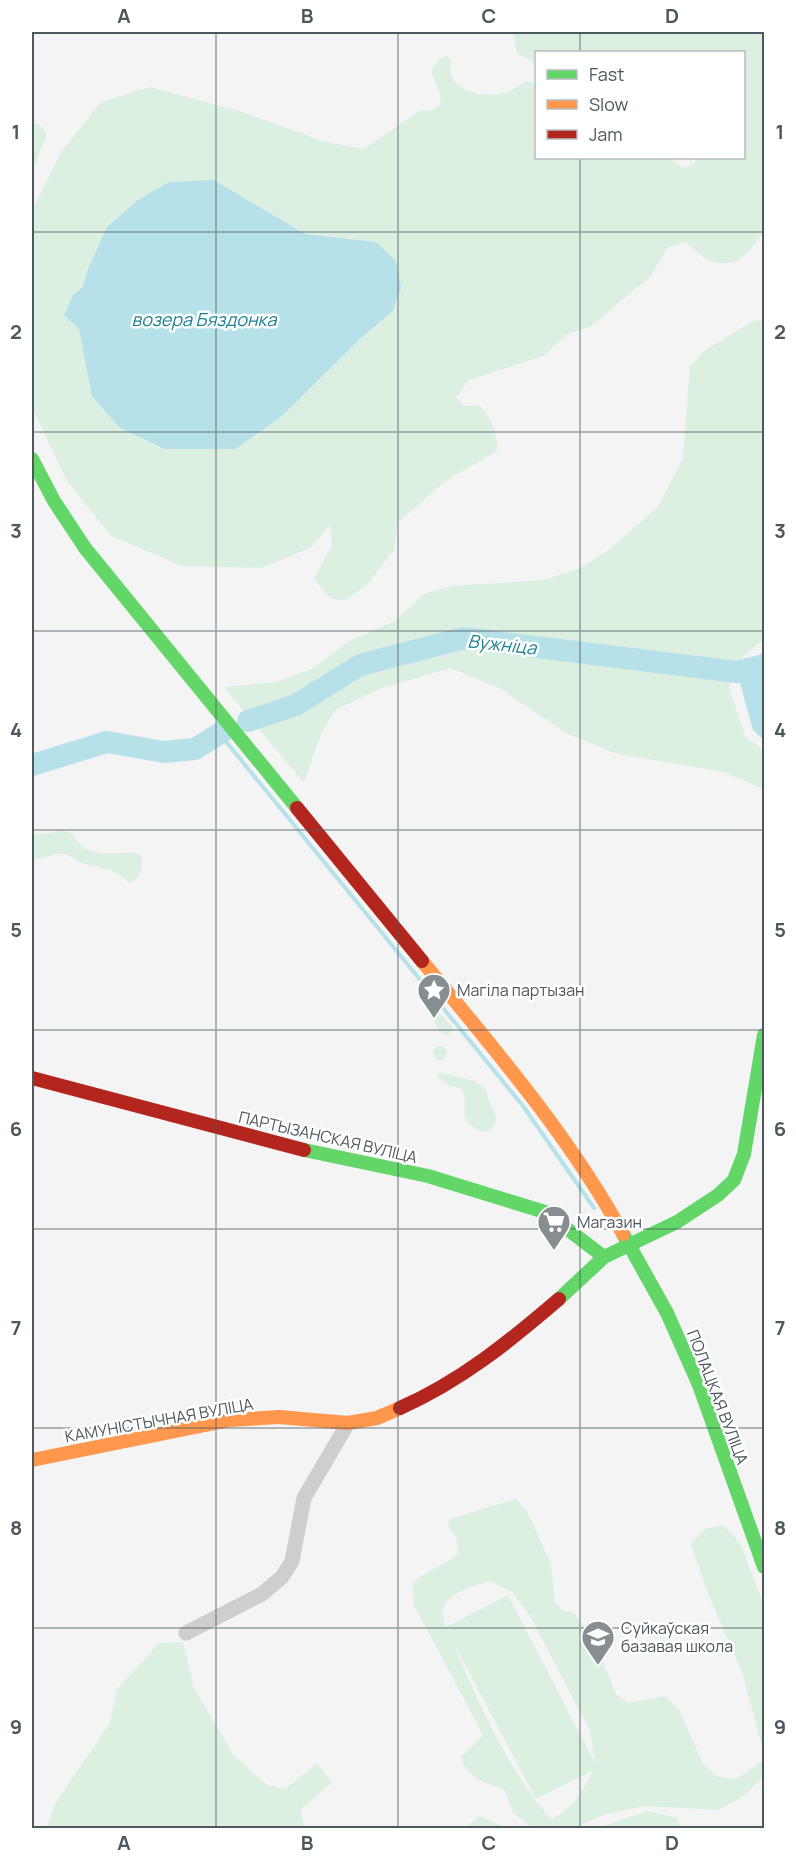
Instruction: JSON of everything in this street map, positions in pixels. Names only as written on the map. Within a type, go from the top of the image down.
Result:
[{"type":"street","name":"ПОЛАЦКАЯ ВУЛІЦА","points":[[32,459],[54,501],[85,548],[541,1106],[596,1185],[631,1244],[667,1313],[699,1385],[765,1567]]},
{"type":"street","name":"КАМУНІСТЫЧНАЯ ВУЛІЦА","points":[[32,1460],[230,1420],[279,1417],[348,1423],[377,1418],[432,1394],[495,1354],[581,1280],[604,1257],[677,1222],[718,1195],[734,1180],[744,1154],[765,1035]]},
{"type":"street","name":"ПАРТЫЗАНСКАЯ ВУЛІЦА","points":[[32,1078],[221,1130],[353,1162],[429,1176],[545,1212],[604,1257]]},
{"type":"street","points":[[186,1633],[262,1594],[282,1577],[292,1561],[304,1498],[348,1423]]},
{"type":"green space","points":[[513,32],[764,32],[764,235],[762,234],[742,257],[730,263],[710,261],[686,242],[668,247],[651,276],[590,327],[568,334],[543,356],[469,380],[456,398],[464,406],[479,405],[483,409],[495,432],[497,451],[444,482],[398,523],[394,550],[367,585],[345,600],[331,599],[314,579],[332,545],[330,525],[312,547],[262,568],[182,566],[111,536],[67,481],[32,408],[32,211],[61,152],[101,102],[150,87],[239,111],[326,142],[364,149],[419,111],[432,110],[439,106],[441,97],[431,70],[440,59],[447,56],[452,60],[450,71],[453,79],[468,91],[490,95],[501,94],[526,81],[535,83],[535,159],[673,159],[674,162],[684,168],[694,164],[696,159],[745,159],[745,51],[535,51],[535,63],[517,54]],"holes":[[[274,217],[305,234],[376,242],[393,311],[362,337],[281,417],[86,357],[73,295],[82,288],[88,269]]]},
{"type":"green space","points":[[32,124],[39,124],[47,134],[32,173]]},
{"type":"green space","points":[[764,320],[764,639],[737,662],[729,687],[745,736],[764,751],[764,789],[723,772],[614,753],[566,733],[501,689],[451,668],[382,688],[335,710],[321,734],[304,783],[224,687],[276,682],[312,669],[349,641],[395,621],[424,594],[451,586],[543,580],[580,568],[606,552],[657,508],[683,459],[690,366],[704,351],[753,321]]},
{"type":"green space","points":[[60,830],[72,833],[77,841],[91,851],[100,853],[137,852],[142,858],[142,869],[139,875],[130,883],[111,871],[82,863],[64,854],[32,859],[32,836]]},
{"type":"green space","points":[[437,1010],[454,1029],[447,1036],[441,1033],[432,1019],[433,1012]]},
{"type":"green space","points":[[437,1046],[443,1046],[447,1053],[443,1060],[437,1060],[433,1056],[433,1050]]},
{"type":"green space","points":[[438,1072],[475,1081],[485,1089],[497,1120],[492,1129],[484,1132],[469,1124],[465,1114],[462,1089],[445,1084],[438,1077]]},
{"type":"green space","points":[[516,1499],[528,1513],[551,1564],[555,1602],[563,1611],[573,1612],[593,1637],[616,1694],[628,1703],[665,1696],[679,1709],[703,1764],[717,1777],[736,1779],[764,1760],[764,1777],[741,1798],[718,1810],[645,1806],[606,1814],[574,1828],[532,1828],[513,1813],[505,1790],[478,1779],[464,1764],[461,1757],[483,1735],[414,1605],[412,1585],[423,1575],[459,1553],[456,1536],[448,1527],[450,1519]],"holes":[[[491,1581],[512,1592],[530,1616],[590,1731],[595,1763],[508,1595],[446,1627],[443,1616],[448,1600],[473,1586]],[[454,1644],[536,1799],[592,1771],[576,1799],[559,1815],[552,1819],[538,1804],[524,1784],[483,1711]]]},
{"type":"green space","points":[[723,1525],[740,1543],[764,1606],[764,1754],[742,1672],[708,1594],[691,1544],[704,1529]]},
{"type":"green space","points":[[183,1642],[194,1688],[234,1756],[267,1785],[285,1789],[317,1763],[332,1783],[301,1809],[304,1828],[51,1828],[48,1825],[55,1804],[110,1723],[117,1689],[159,1643]]},
{"type":"green space","points":[[647,1811],[678,1818],[680,1828],[597,1828]]},
{"type":"green space","points":[[479,1816],[507,1828],[465,1828]]},
{"type":"water","name":"возера Бяздонка","points":[[214,180],[305,234],[376,242],[396,261],[401,288],[393,311],[362,337],[281,417],[235,449],[165,449],[120,428],[92,396],[79,329],[64,315],[73,295],[82,288],[107,227],[138,200],[169,182]]},
{"type":"water","points":[[764,651],[764,740],[753,730],[737,672]]},
{"type":"waterway","name":"Вужніца","points":[[248,721],[296,705],[360,665],[464,638],[737,672],[764,665]]},
{"type":"waterway","name":"Вужніца","points":[[32,765],[107,742],[164,752],[195,749],[222,732]]},
{"type":"waterway","points":[[219,733],[523,1106],[594,1208]]},
{"type":"traffic: fast","points":[[32,459],[54,501],[85,548],[297,808]]},
{"type":"traffic: fast","points":[[559,1299],[604,1257],[677,1222],[718,1195],[734,1180],[744,1154],[764,1035]]},
{"type":"traffic: fast","points":[[304,1150],[428,1176],[545,1212],[604,1257]]},
{"type":"traffic: fast","points":[[623,1234],[667,1313],[699,1385],[764,1567]]},
{"type":"traffic: slow","points":[[422,961],[529,1093],[579,1162],[623,1234]]},
{"type":"traffic: slow","points":[[32,1460],[230,1420],[279,1417],[348,1423],[377,1418],[400,1408]]},
{"type":"traffic: jam","points":[[297,808],[422,961]]},
{"type":"traffic: jam","points":[[32,1078],[304,1150]]},
{"type":"traffic: jam","points":[[400,1408],[464,1373],[503,1345],[559,1299]]},
{"type":"place","name":"Магіла партызан","points":[[434,1019]]},
{"type":"place","name":"Магазин","points":[[554,1251]]},
{"type":"place","name":"Суйкаўская базавая школа","points":[[598,1666]]}]
